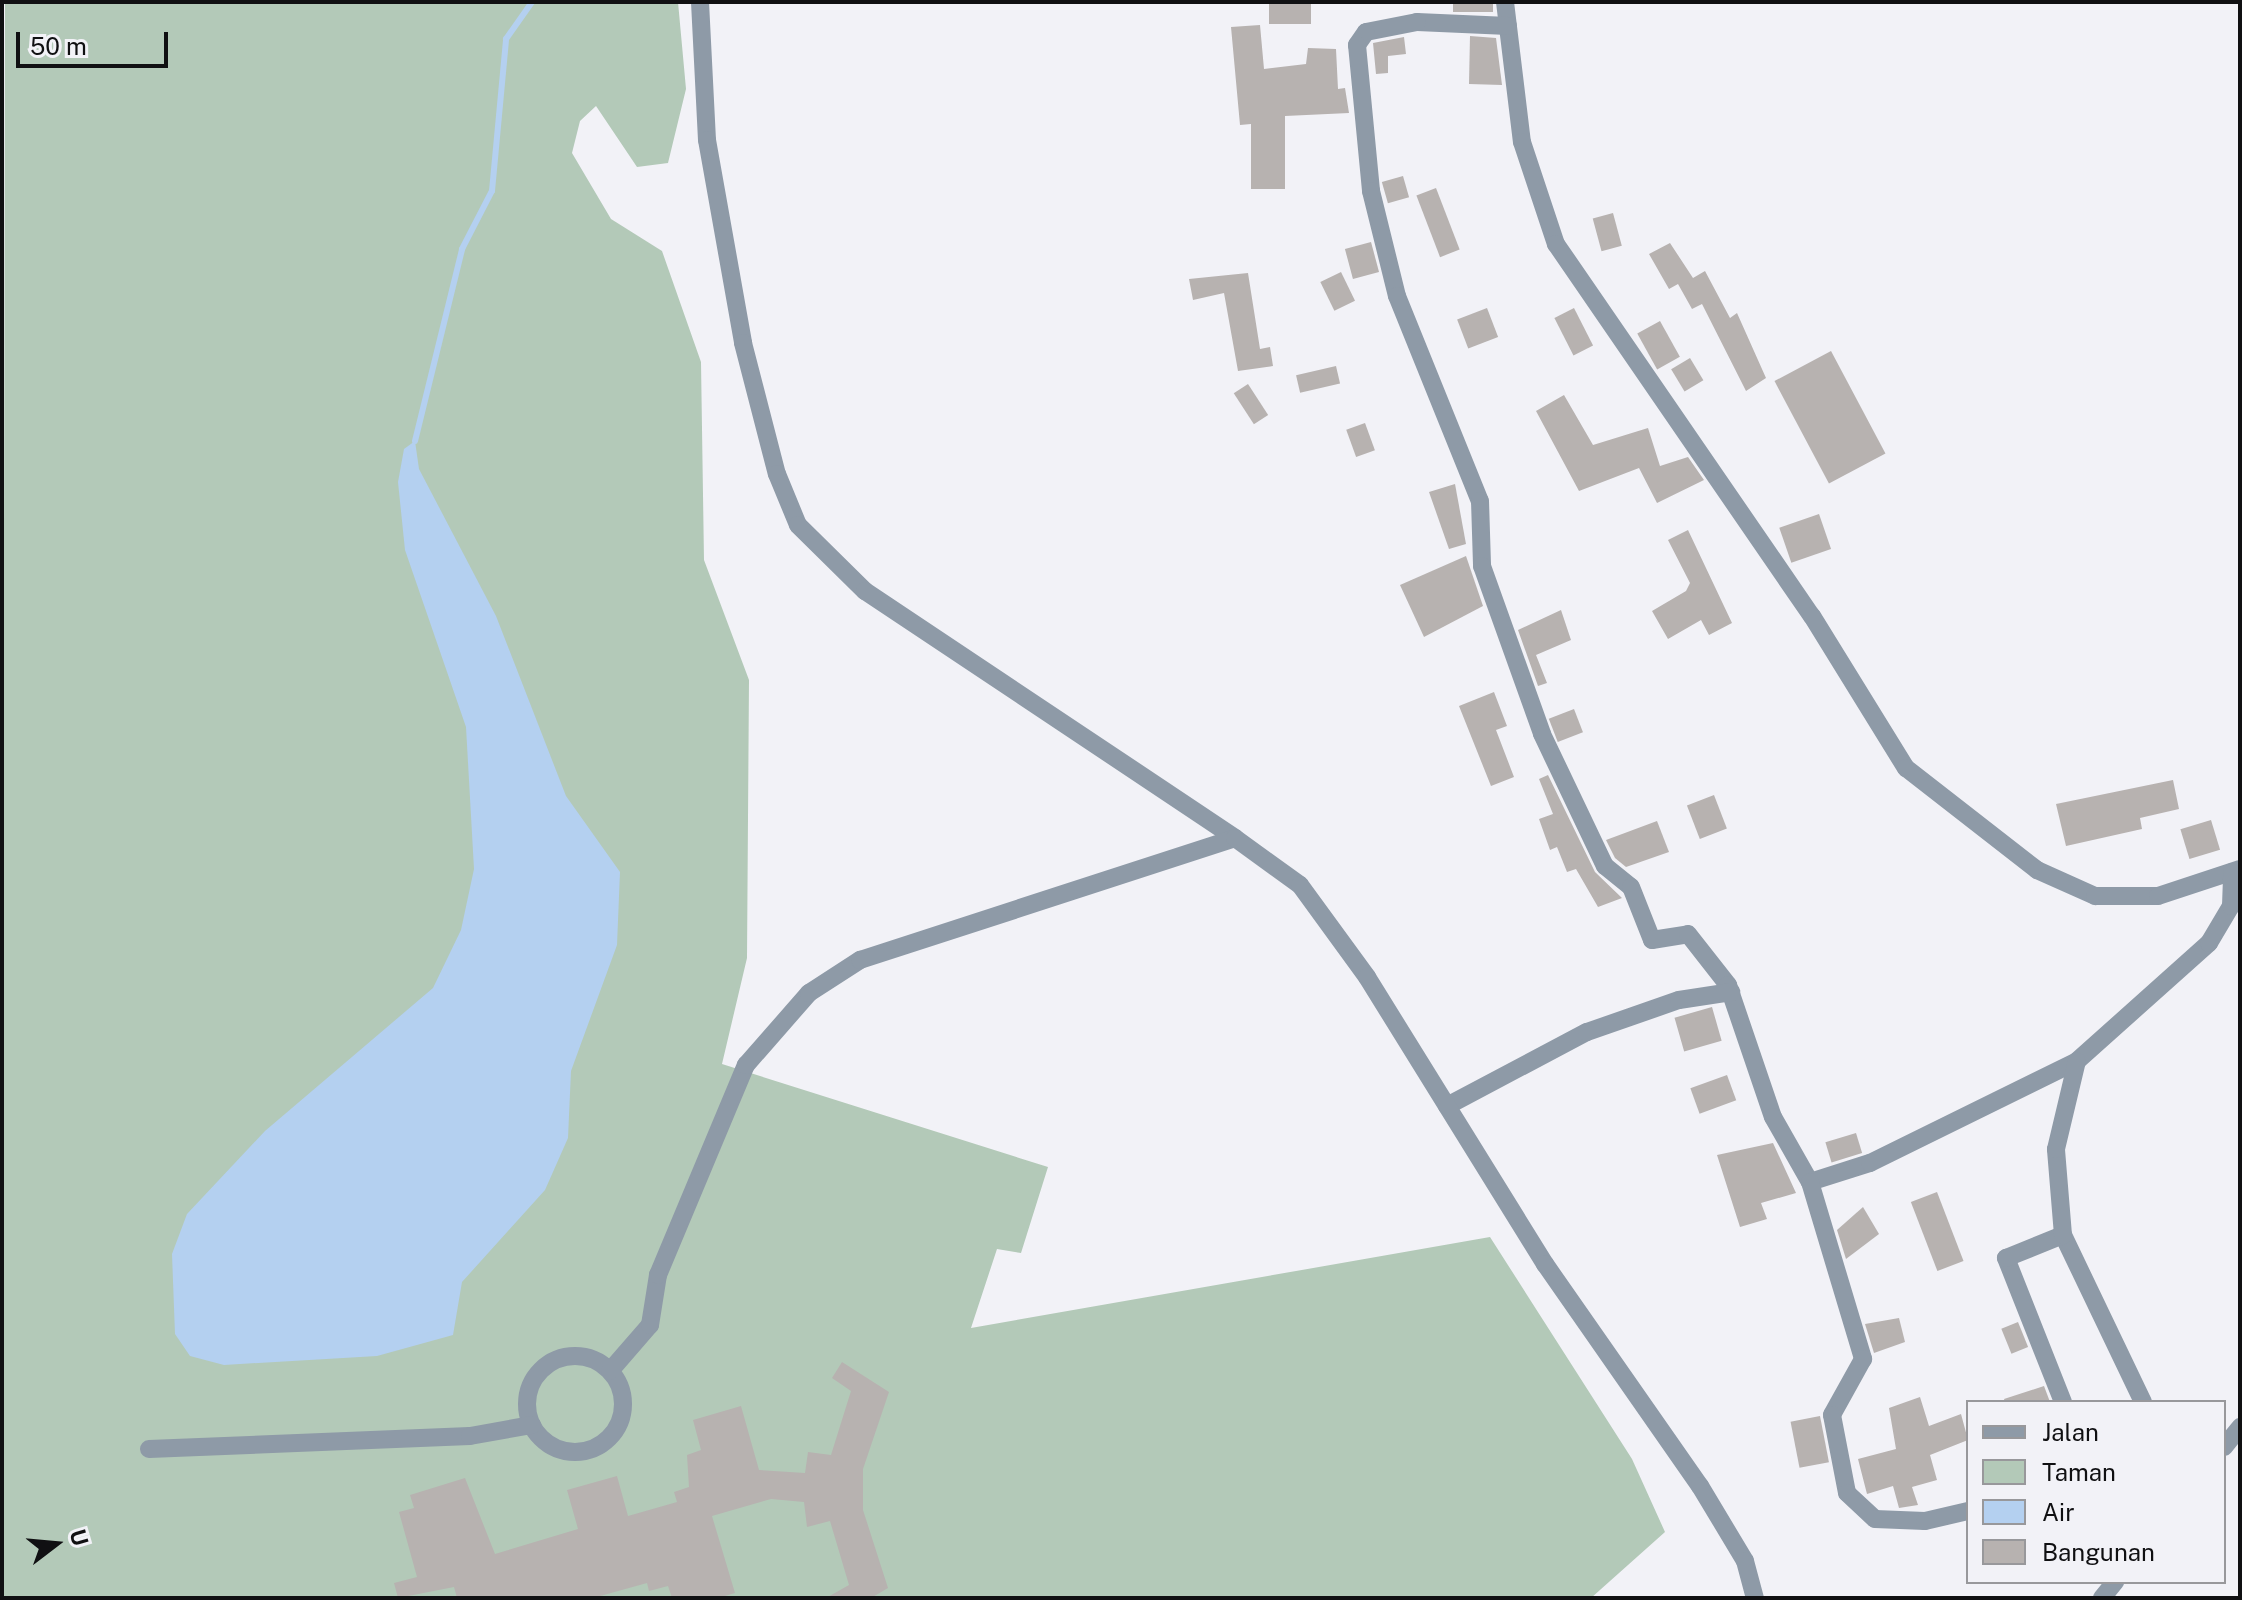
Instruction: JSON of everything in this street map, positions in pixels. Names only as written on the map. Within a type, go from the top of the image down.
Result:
[{"type":"street","points":[[700,2],[707,140],[743,343],[777,474],[798,525],[865,591],[1235,838],[1300,885],[1447,1106],[1622,1381],[1700,1486],[1745,1561],[1755,1598]]},
{"type":"street","points":[[1505,2],[1522,142],[1556,244],[1812,616],[1906,768],[2037,870],[2095,896],[2158,896],[2236,871],[2231,906],[2194,961],[2077,1061],[1870,1163],[1810,1182]]},
{"type":"street","points":[[1508,26],[1417,22],[1366,32],[1357,45],[1371,191],[1397,296],[1480,501],[1482,566],[1542,734],[1605,866],[1631,887],[1652,940],[1688,934],[1731,992],[1773,1117],[1810,1182],[1863,1359],[1832,1415],[1847,1493],[1875,1519],[1925,1521],[1966,1511]]},
{"type":"street","points":[[610,1371],[650,1325],[658,1275],[746,1065],[809,993],[860,960],[1235,838]]},
{"type":"street","points":[[1447,1106],[1587,1032],[1679,1000],[1731,992]]},
{"type":"street","points":[[2077,1061],[2056,1149],[2063,1235],[2142,1400]]},
{"type":"street","points":[[2062,1400],[2006,1258],[2063,1235]]},
{"type":"street","points":[[579,1356],[610,1371],[621,1391],[622,1414],[600,1446],[561,1451],[532,1425],[530,1388],[544,1367],[579,1356]]},
{"type":"street","points":[[149,1449],[470,1436],[532,1425]]},
{"type":"street","points":[[2226,1444],[2240,1427]]},
{"type":"green space","points":[[5,2],[678,2],[686,89],[668,163],[637,167],[596,106],[580,121],[572,153],[611,219],[662,251],[701,362],[704,560],[749,680],[747,958],[722,1064],[1048,1167],[1021,1253],[997,1249],[971,1328],[1490,1237],[1632,1459],[1665,1532],[1591,1598],[2,1598]]},
{"type":"water","points":[[415,441],[419,469],[496,616],[566,796],[620,872],[617,945],[571,1071],[568,1138],[545,1190],[462,1282],[453,1335],[377,1356],[224,1365],[190,1356],[175,1334],[172,1254],[187,1214],[265,1131],[433,988],[461,930],[474,869],[466,727],[405,550],[398,482],[404,449]]},
{"type":"building","points":[[1453,2],[1493,2],[1493,12],[1453,12]]},
{"type":"building","points":[[1269,4],[1311,4],[1311,24],[1269,24]]},
{"type":"building","points":[[1260,25],[1264,69],[1306,64],[1308,48],[1336,49],[1338,89],[1345,88],[1349,113],[1285,116],[1285,189],[1251,189],[1251,124],[1240,125],[1231,27]]},
{"type":"building","points":[[1470,36],[1496,38],[1502,85],[1469,84]]},
{"type":"building","points":[[1404,37],[1406,54],[1388,56],[1388,73],[1376,74],[1373,43]]},
{"type":"building","points":[[1403,176],[1409,197],[1388,203],[1382,182]]},
{"type":"building","points":[[1436,188],[1460,250],[1440,257],[1416,196]]},
{"type":"building","points":[[1613,213],[1622,246],[1602,251],[1593,218]]},
{"type":"building","points":[[1371,242],[1379,272],[1353,279],[1345,249]]},
{"type":"building","points":[[1670,243],[1693,278],[1705,271],[1730,318],[1737,313],[1766,378],[1746,391],[1702,304],[1692,309],[1678,284],[1669,289],[1649,254]]},
{"type":"building","points":[[1341,272],[1355,301],[1334,311],[1320,282]]},
{"type":"building","points":[[1248,273],[1260,349],[1270,347],[1273,366],[1238,371],[1224,293],[1193,300],[1189,279]]},
{"type":"building","points":[[1487,308],[1498,337],[1468,348],[1457,319]]},
{"type":"building","points":[[1574,308],[1593,345],[1573,355],[1554,318]]},
{"type":"building","points":[[1660,321],[1680,357],[1657,369],[1637,334]]},
{"type":"building","points":[[1831,351],[1885,453],[1829,483],[1774,381]]},
{"type":"building","points":[[1690,358],[1703,380],[1685,392],[1671,369]]},
{"type":"building","points":[[1336,366],[1340,384],[1300,393],[1296,375]]},
{"type":"building","points":[[1248,384],[1268,415],[1254,424],[1234,393]]},
{"type":"building","points":[[1564,395],[1593,445],[1648,428],[1660,466],[1688,457],[1704,480],[1657,503],[1639,468],[1579,491],[1536,411]]},
{"type":"building","points":[[1365,423],[1375,450],[1356,457],[1346,430]]},
{"type":"building","points":[[1455,484],[1466,544],[1449,549],[1429,492]]},
{"type":"building","points":[[1819,514],[1831,549],[1791,563],[1779,528]]},
{"type":"building","points":[[1688,530],[1732,623],[1709,635],[1701,620],[1668,639],[1652,611],[1686,591],[1690,583],[1668,540]]},
{"type":"building","points":[[1466,556],[1483,606],[1424,637],[1400,585]]},
{"type":"building","points":[[1561,610],[1571,640],[1536,655],[1547,683],[1538,686],[1518,630]]},
{"type":"building","points":[[1494,692],[1507,726],[1496,730],[1514,777],[1491,786],[1459,706]]},
{"type":"building","points":[[1574,709],[1583,732],[1558,742],[1549,719]]},
{"type":"building","points":[[1548,775],[1595,872],[1622,898],[1598,907],[1576,869],[1567,872],[1557,847],[1550,850],[1539,819],[1553,814],[1539,779]]},
{"type":"building","points":[[2173,780],[2179,809],[2140,818],[2142,829],[2066,846],[2056,804]]},
{"type":"building","points":[[1714,795],[1727,829],[1700,839],[1687,805]]},
{"type":"building","points":[[2211,820],[2220,850],[2189,859],[2180,829]]},
{"type":"building","points":[[1657,821],[1669,852],[1626,867],[1615,858],[1606,840]]},
{"type":"building","points":[[1712,1007],[1722,1041],[1684,1051],[1675,1018]]},
{"type":"building","points":[[1727,1075],[1736,1100],[1700,1114],[1690,1088]]},
{"type":"building","points":[[1856,1133],[1862,1153],[1832,1162],[1825,1142]]},
{"type":"building","points":[[1773,1143],[1796,1193],[1761,1203],[1767,1219],[1740,1227],[1717,1155]]},
{"type":"building","points":[[1937,1192],[1964,1261],[1937,1271],[1911,1202]]},
{"type":"building","points":[[1863,1207],[1879,1234],[1846,1259],[1837,1230]]},
{"type":"building","points":[[1899,1318],[1905,1342],[1874,1353],[1865,1324]]},
{"type":"building","points":[[2018,1322],[2028,1347],[2011,1354],[2001,1329]]},
{"type":"building","points":[[842,1362],[889,1392],[863,1469],[863,1510],[888,1588],[871,1598],[826,1598],[849,1585],[830,1521],[807,1527],[804,1502],[771,1499],[712,1516],[735,1593],[718,1598],[672,1598],[668,1586],[649,1591],[647,1583],[593,1598],[457,1598],[454,1587],[398,1598],[394,1583],[417,1577],[399,1512],[414,1508],[410,1495],[465,1478],[495,1554],[578,1529],[567,1490],[617,1476],[628,1516],[677,1502],[674,1492],[689,1487],[687,1455],[701,1450],[693,1420],[741,1406],[759,1470],[805,1473],[808,1452],[831,1455],[851,1391],[832,1378]]},
{"type":"building","points":[[2044,1386],[2049,1400],[2004,1400]]},
{"type":"building","points":[[1920,1397],[1929,1426],[1961,1414],[1966,1441],[1930,1455],[1937,1480],[1912,1487],[1918,1505],[1899,1508],[1893,1486],[1867,1494],[1858,1459],[1896,1449],[1889,1408]]},
{"type":"building","points":[[1820,1416],[1829,1462],[1800,1468],[1791,1422]]},
{"type":"waterway","points":[[415,441],[462,249],[492,191],[506,39],[532,2]]}]
